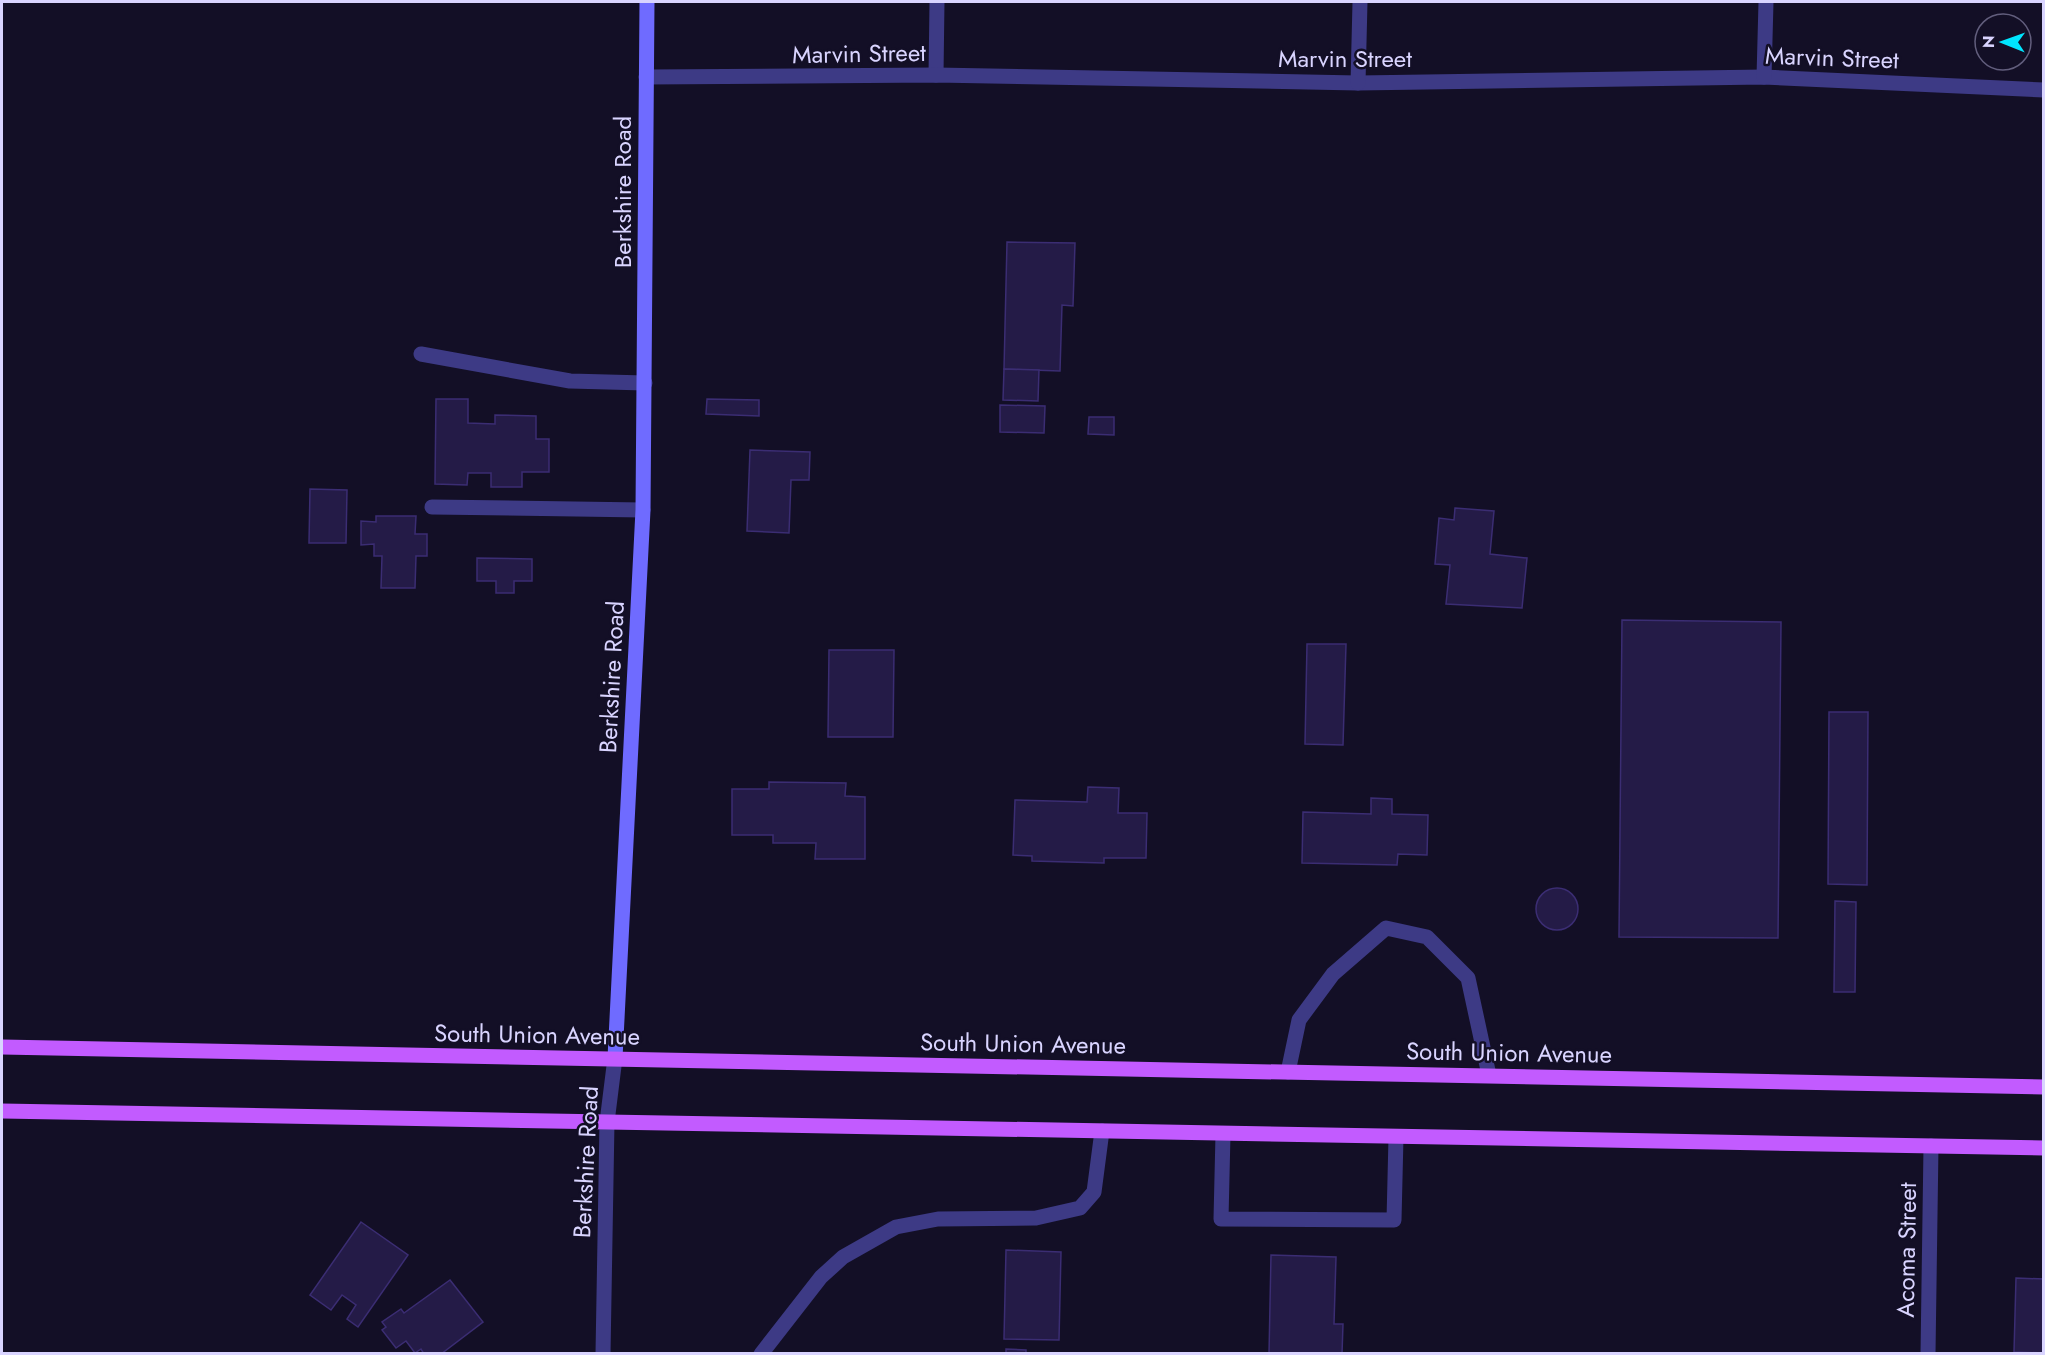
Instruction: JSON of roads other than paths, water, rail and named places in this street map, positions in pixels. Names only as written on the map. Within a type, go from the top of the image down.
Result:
[{"type":"main road","name":"South Union Avenue","points":[[2,1047],[2043,1087]]},
{"type":"main road","points":[[2,1111],[1931,1146],[2039,1145]]},
{"type":"street","name":"Berkshire Road","points":[[603,1353],[607,1122],[615,1058],[643,510],[647,2]]},
{"type":"street","points":[[936,75],[938,2]]},
{"type":"street","points":[[1358,83],[1360,2]]},
{"type":"street","points":[[1764,77],[1766,2]]},
{"type":"street","name":"Marvin Street","points":[[646,77],[936,75],[1358,83],[1764,77],[2043,90]]},
{"type":"street","points":[[421,354],[570,381],[645,383]]},
{"type":"street","points":[[432,507],[643,510]]},
{"type":"street","points":[[1288,1072],[1299,1020],[1333,974],[1386,928],[1427,937],[1468,978],[1489,1075]]},
{"type":"street","points":[[761,1353],[821,1277],[843,1257],[896,1227],[938,1219],[1036,1218],[1080,1208],[1094,1192],[1102,1131]]},
{"type":"street","points":[[1223,1134],[1221,1219],[1394,1220],[1396,1137]]},
{"type":"street","name":"Acoma Street","points":[[1928,1353],[1931,1146]]}]
